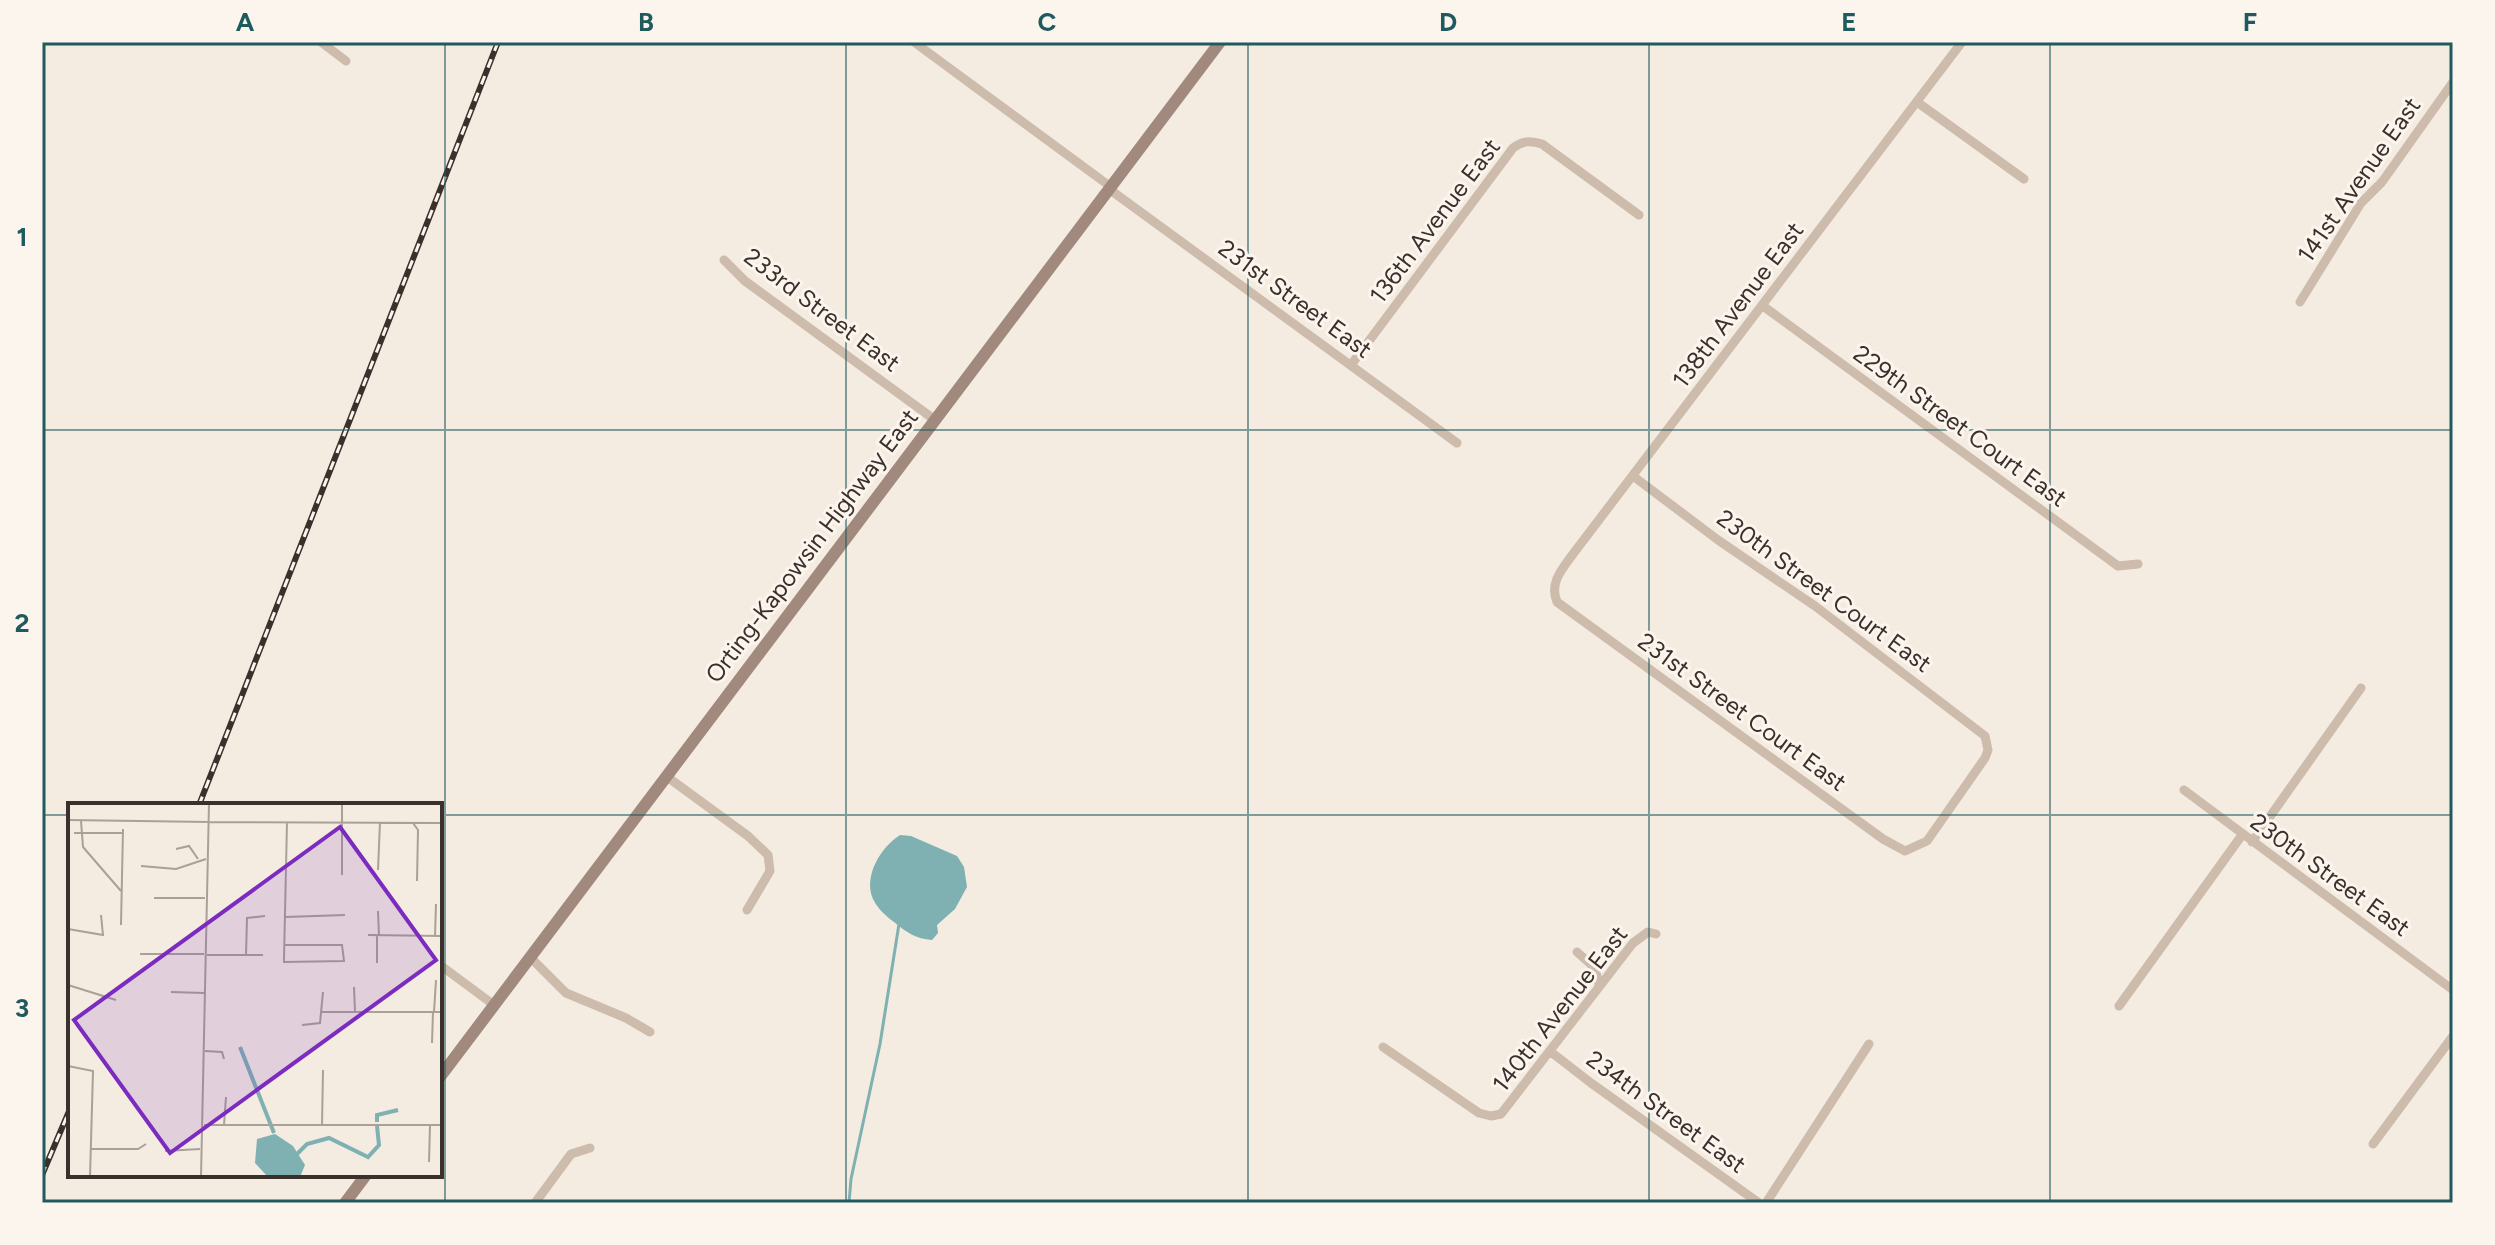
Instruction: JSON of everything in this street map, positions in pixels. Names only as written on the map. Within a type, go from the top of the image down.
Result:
[{"type":"main road","name":"Orting-Kapowsin Highway East","points":[[442,1074],[1220,42]]},
{"type":"main road","points":[[345,1203],[364,1177]]},
{"type":"street","points":[[321,42],[346,61]]},
{"type":"street","name":"231st Street East","points":[[914,42],[1457,443]]},
{"type":"street","name":"138th Avenue East","points":[[1554,595],[1555,580],[1560,572],[1962,42]]},
{"type":"street","name":"141st Avenue East","points":[[2300,302],[2361,203],[2382,182],[2453,82]]},
{"type":"street","points":[[1917,102],[2024,179]]},
{"type":"street","name":"136th Avenue East","points":[[1351,365],[1513,148],[1524,142],[1542,144],[1639,215]]},
{"type":"street","name":"233rd Street East","points":[[724,260],[745,281],[935,420]]},
{"type":"street","name":"229th Street Court East","points":[[1763,306],[2118,566],[2138,564]]},
{"type":"street","name":"230th Street Court East","points":[[1633,476],[1861,641],[1975,727],[1987,742],[1985,758],[1944,817],[1927,841],[1912,849]]},
{"type":"street","name":"231st Street Court East","points":[[1554,595],[1557,602],[1581,620],[1883,839],[1898,849],[1912,849]]},
{"type":"street","points":[[2252,842],[2361,688]]},
{"type":"street","points":[[666,776],[768,855],[770,871],[747,910]]},
{"type":"street","name":"230th Street East","points":[[2184,790],[2453,990]]},
{"type":"street","points":[[2119,1006],[2242,835]]},
{"type":"street","name":"140th Avenue East","points":[[1383,1047],[1479,1113],[1496,1115],[1506,1110],[1633,943],[1648,932],[1656,934]]},
{"type":"street","points":[[1577,952],[1595,968],[1599,985]]},
{"type":"street","points":[[530,957],[566,993],[626,1018],[650,1032]]},
{"type":"street","points":[[442,966],[494,1005]]},
{"type":"street","points":[[2373,1144],[2453,1036]]},
{"type":"street","points":[[1766,1203],[1869,1044]]},
{"type":"street","name":"234th Street East","points":[[1551,1052],[1759,1203]]},
{"type":"street","points":[[535,1203],[571,1154],[590,1148]]},
{"type":"water","points":[[900,835],[911,836],[957,856],[964,867],[967,887],[955,909],[937,925],[938,933],[932,940],[916,937],[903,929],[882,912],[873,899],[872,872],[880,854]]},
{"type":"waterway","points":[[849,1203],[851,1179],[880,1044],[899,924]]},
{"type":"railway","points":[[200,803],[498,42]]},
{"type":"railway","points":[[42,1175],[68,1114]]}]
